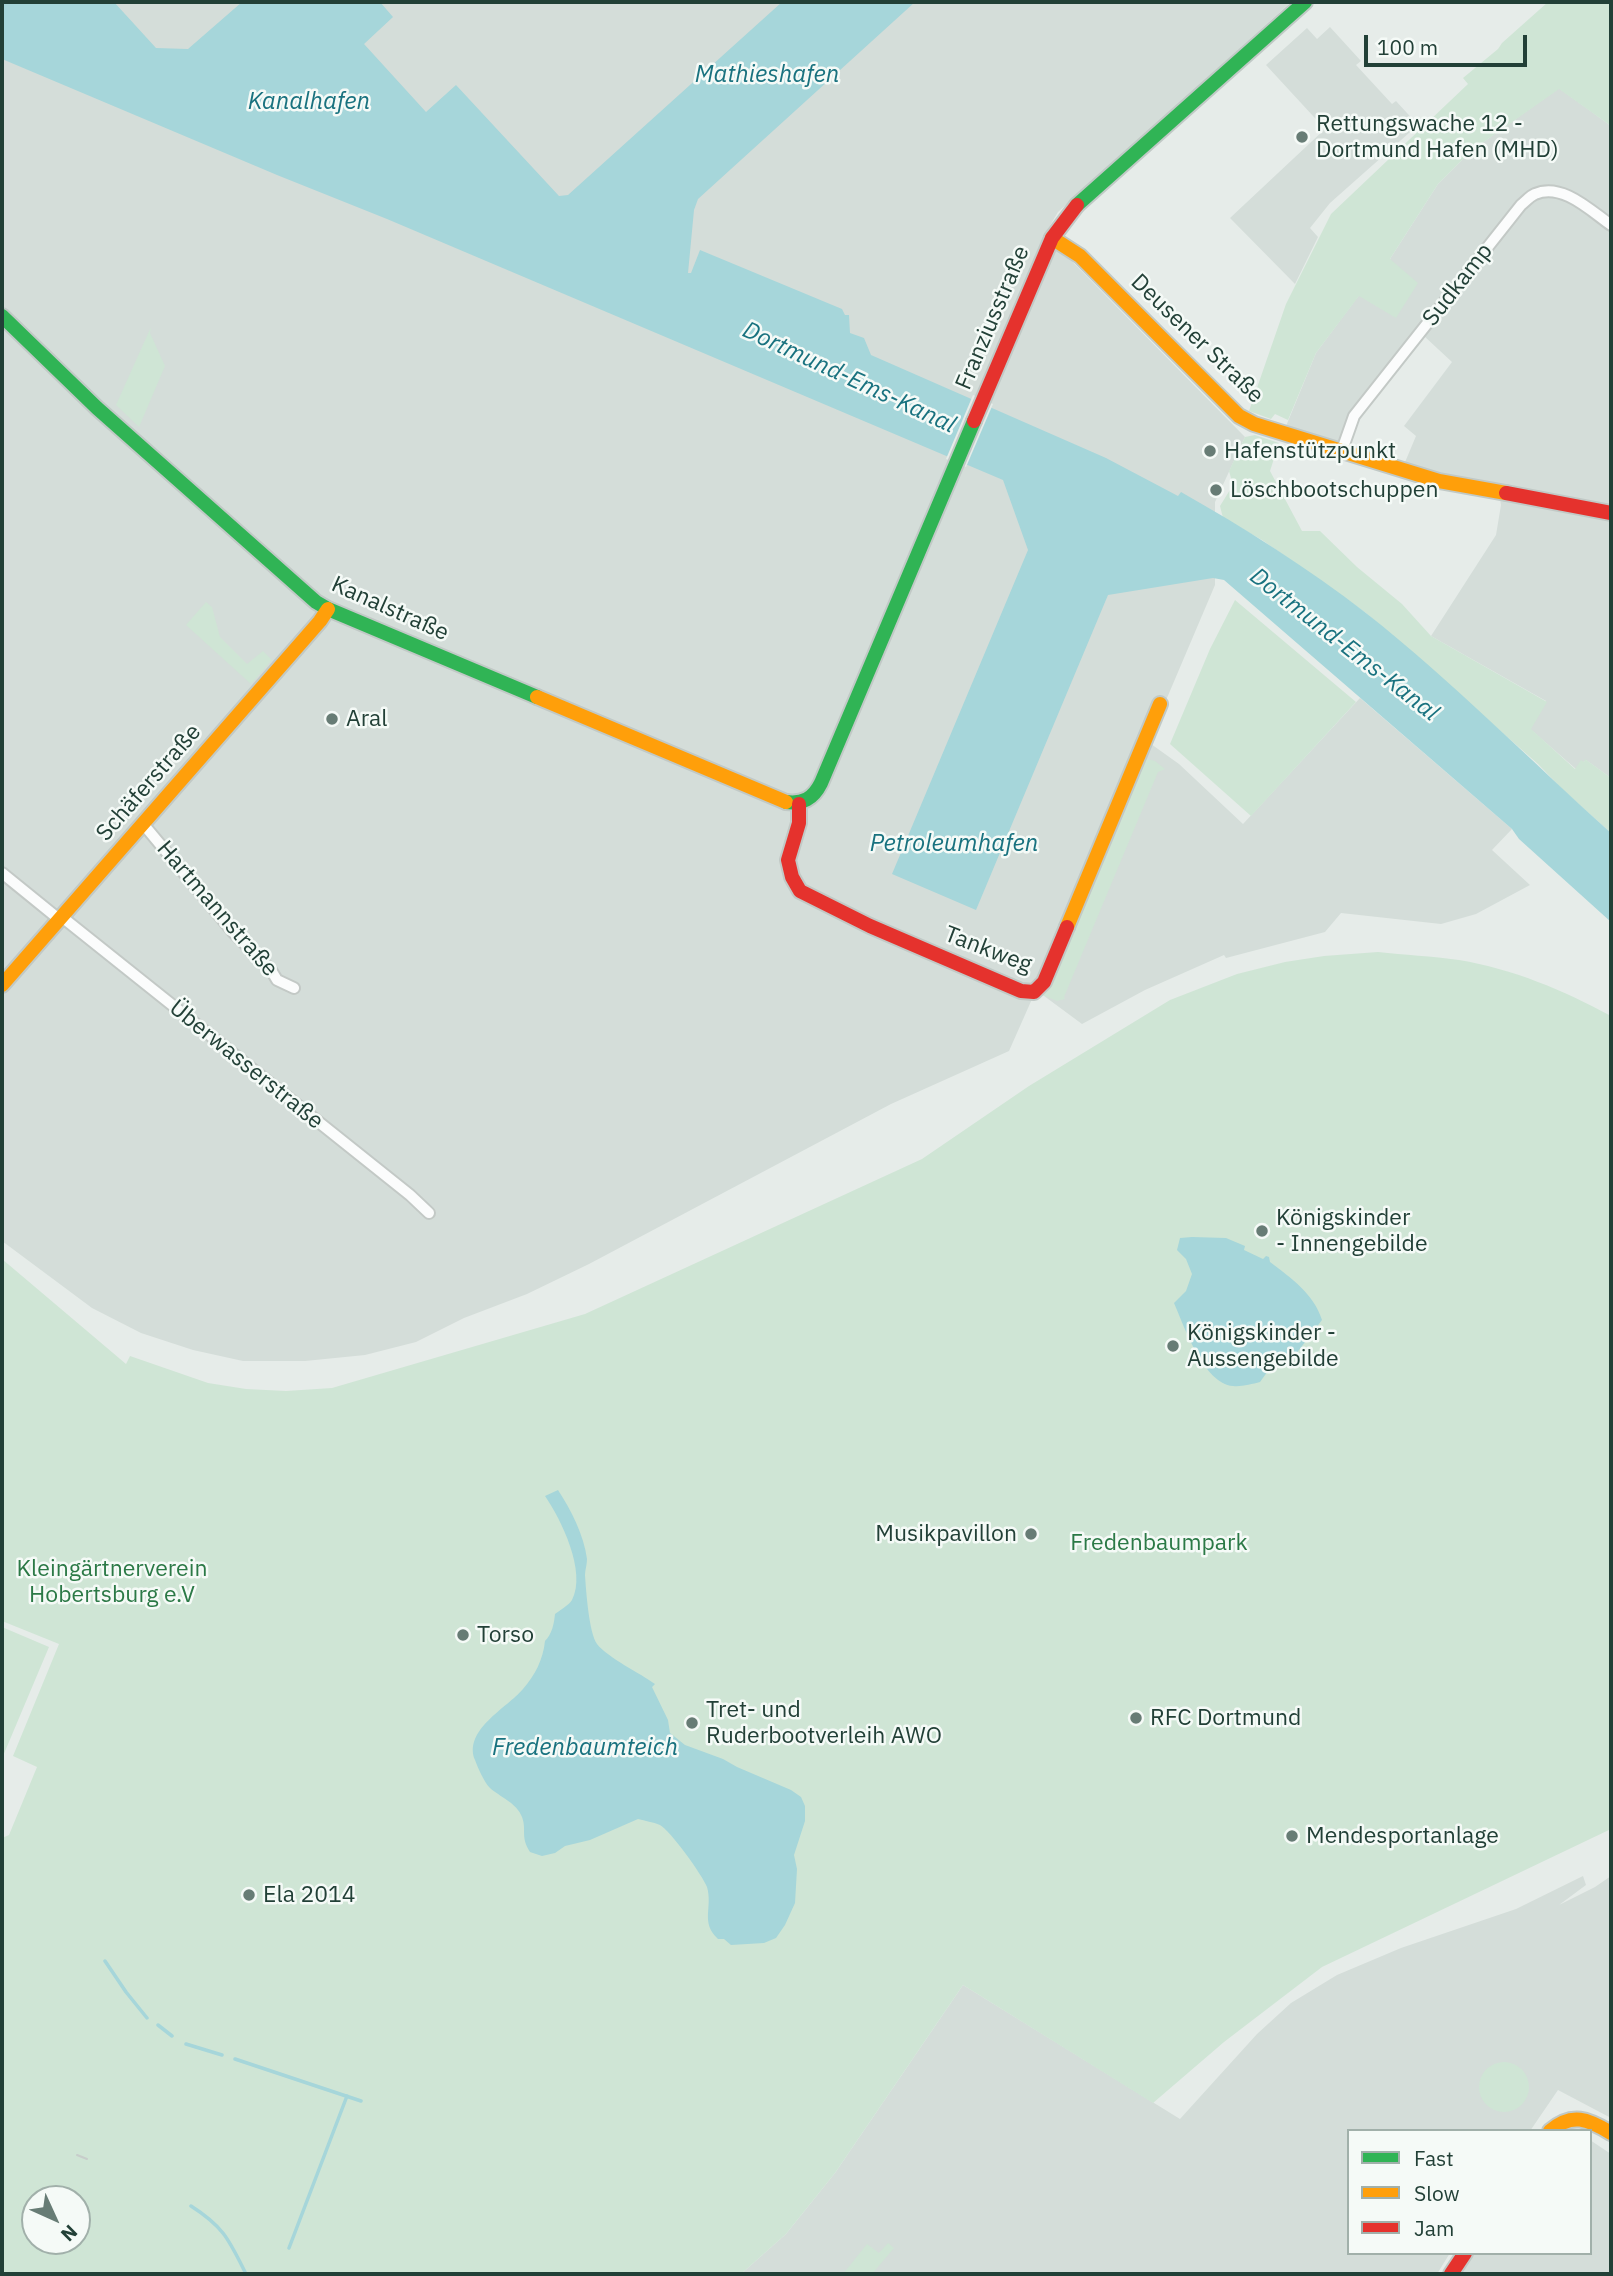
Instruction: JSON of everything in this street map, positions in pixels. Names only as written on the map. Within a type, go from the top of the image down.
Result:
[{"type":"main road","name":"Franziusstraße","points":[[799,804],[816,795],[1052,238],[1078,204],[1305,2]]},
{"type":"main road","name":"Deusener Straße","points":[[1052,238],[1080,256],[1239,416],[1254,424],[1439,481],[1611,513]]},
{"type":"main road","name":"Kanalstraße","points":[[2,316],[65,379],[316,602],[787,803],[799,804]]},
{"type":"main road","name":"Schäferstraße","points":[[2,985],[144,825],[328,609]]},
{"type":"main road","name":"Tankweg","points":[[799,804],[799,823],[788,860],[792,877],[800,891],[870,926],[1021,991],[1034,992],[1044,982],[1160,704]]},
{"type":"main road","points":[[1553,2129],[1569,2118],[1580,2118],[1589,2120],[1611,2133]]},
{"type":"main road","points":[[1451,2274],[1464,2255]]},
{"type":"street","name":"Sudkamp","points":[[1341,453],[1354,416],[1521,205],[1535,194],[1553,191],[1575,199],[1611,225]]},
{"type":"street","name":"Hartmannstraße","points":[[144,825],[233,932],[271,970],[277,980],[294,988]]},
{"type":"street","name":"Überwasserstraße","points":[[2,873],[410,1195],[429,1213]]},
{"type":"shaded area","points":[[2,2],[1291,2],[1058,212],[1045,234],[1245,437],[1215,502],[1215,585],[1164,705],[1151,744],[1179,764],[1243,824],[1360,698],[1512,829],[1492,850],[1530,885],[1476,914],[1441,924],[1341,913],[1325,932],[1226,958],[1224,955],[1145,990],[1082,1024],[1036,990],[1009,1051],[891,1104],[589,1264],[527,1294],[464,1318],[416,1342],[365,1355],[305,1361],[243,1361],[193,1350],[141,1333],[92,1308],[2,1241]]},
{"type":"shaded area","points":[[1330,27],[1361,61],[1356,65],[1392,104],[1396,101],[1418,125],[1330,203],[1310,228],[1318,237],[1295,284],[1230,218],[1325,129],[1266,65],[1307,28],[1317,39]]},
{"type":"shaded area","points":[[1559,88],[1611,126],[1611,778],[1586,760],[1576,769],[1530,729],[1546,701],[1431,636],[1496,535],[1501,505],[1498,487],[1403,467],[1416,436],[1404,426],[1452,362],[1424,336],[1358,420],[1348,450],[1284,431],[1316,353],[1359,295],[1396,317],[1390,259],[1438,184],[1471,151]]},
{"type":"shaded area","points":[[1583,1876],[1586,1885],[1559,1905],[1611,1876],[1611,2118],[1558,2090],[1531,2129],[1347,2129],[1347,2255],[1449,2255],[1437,2274],[741,2274],[786,2234],[835,2173],[963,1985],[1180,2119],[1257,2034],[1291,2003],[1337,1975],[1401,1948],[1516,1909]]},
{"type":"shaded area","points":[[1592,2141],[1611,2154],[1611,2274],[1459,2274],[1473,2255],[1592,2255]]},
{"type":"green space","points":[[1548,2],[1611,2],[1611,126],[1559,89],[1471,151],[1438,184],[1390,259],[1418,283],[1396,318],[1359,296],[1316,353],[1288,420],[1275,414],[1271,419],[1249,411],[1286,304],[1331,214],[1468,84],[1463,78]]},
{"type":"green space","points":[[151,327],[150,333],[165,366],[139,427],[116,405]]},
{"type":"green space","points":[[1255,435],[1279,443],[1270,471],[1302,531],[1320,531],[1357,567],[1402,604],[1431,636],[1547,702],[1531,729],[1575,769],[1581,760],[1584,762],[1585,759],[1611,778],[1611,833],[1538,764],[1366,613],[1262,540],[1223,518],[1220,506],[1233,485],[1229,471],[1245,437]]},
{"type":"green space","points":[[1235,600],[1356,702],[1251,816],[1170,744],[1210,649]]},
{"type":"green space","points":[[206,602],[212,607],[220,637],[247,664],[263,651],[272,660],[251,684],[186,625]]},
{"type":"green space","points":[[1144,758],[1155,761],[1165,769],[1158,772],[1065,999],[1057,1001],[1043,995]]},
{"type":"green space","name":"Fredenbaumpark","points":[[1378,952],[1449,959],[1499,969],[1537,982],[1611,1016],[1611,1829],[1322,1967],[1224,2042],[1153,2103],[963,1985],[835,2173],[786,2234],[741,2274],[2,2274],[2,1838],[9,1835],[37,1767],[13,1756],[59,1644],[2,1621],[2,1259],[126,1364],[130,1356],[208,1383],[246,1389],[286,1391],[332,1388],[585,1314],[922,1159],[1029,1086],[1170,1000],[1237,974],[1285,962]]},
{"type":"green space","points":[[2,1627],[49,1647],[3,1756],[2,1756]]},
{"type":"green space","points":[[1504,2062],[1521,2070],[1529,2087],[1521,2104],[1504,2112],[1487,2104],[1479,2087],[1487,2070]]},
{"type":"green space","points":[[888,2243],[894,2248],[872,2274],[843,2274],[867,2244],[879,2253]]},
{"type":"water","name":"Kanalhafen","points":[[2,2],[114,2],[156,48],[188,49],[242,2],[380,2],[393,17],[364,44],[426,112],[456,85],[559,196],[568,195],[782,2],[915,2],[698,199],[694,210],[688,273],[691,273],[700,250],[842,309],[845,315],[849,315],[850,333],[864,338],[871,355],[1106,458],[1178,496],[1181,492],[1321,580],[1366,613],[1429,666],[1611,833],[1611,922],[1519,839],[1512,829],[1224,580],[1213,578],[1108,595],[976,910],[892,874],[1028,550],[1003,480],[2,59]]},
{"type":"water","points":[[1180,1238],[1226,1238],[1245,1246],[1244,1250],[1263,1259],[1269,1257],[1270,1262],[1308,1294],[1318,1311],[1322,1320],[1289,1363],[1273,1364],[1260,1382],[1236,1386],[1223,1383],[1204,1365],[1189,1339],[1174,1303],[1186,1291],[1192,1274],[1186,1259],[1177,1250]]},
{"type":"water","name":"Fredenbaumteich","points":[[558,1490],[583,1541],[587,1559],[585,1575],[588,1611],[597,1644],[616,1660],[655,1684],[652,1687],[668,1720],[670,1733],[685,1745],[723,1759],[801,1797],[805,1806],[805,1821],[794,1855],[797,1869],[795,1903],[776,1938],[764,1943],[731,1945],[724,1939],[718,1939],[708,1921],[708,1895],[704,1881],[678,1844],[660,1825],[638,1819],[590,1840],[565,1846],[555,1853],[542,1856],[530,1852],[525,1842],[520,1812],[490,1788],[481,1775],[473,1749],[475,1739],[488,1720],[516,1696],[531,1678],[552,1629],[555,1614],[571,1602],[576,1588],[570,1546],[545,1496]]},
{"type":"pier","points":[[973,395],[993,404],[966,467],[946,459]]},
{"type":"waterway","points":[[105,1961],[147,2018]]},
{"type":"waterway","points":[[158,2025],[172,2036]]},
{"type":"waterway","points":[[186,2044],[222,2055]]},
{"type":"waterway","points":[[235,2059],[361,2101]]},
{"type":"waterway","points":[[289,2248],[347,2096]]},
{"type":"waterway","points":[[191,2206],[224,2235],[246,2274]]},
{"type":"tram line","points":[[77,2155],[87,2159]]},
{"type":"traffic: fast","points":[[1077,205],[1305,2]]},
{"type":"traffic: fast","points":[[2,316],[97,408],[316,602],[537,697]]},
{"type":"traffic: fast","points":[[786,802],[807,799],[821,783],[974,421]]},
{"type":"traffic: slow","points":[[1052,238],[1080,256],[1239,416],[1254,424],[1439,481],[1506,493]]},
{"type":"traffic: slow","points":[[2,985],[328,609]]},
{"type":"traffic: slow","points":[[537,697],[786,802]]},
{"type":"traffic: slow","points":[[1067,927],[1160,704]]},
{"type":"traffic: slow","points":[[1553,2129],[1566,2121],[1580,2120],[1595,2124],[1611,2133]]},
{"type":"traffic: jam","points":[[974,421],[1052,238],[1077,205]]},
{"type":"traffic: jam","points":[[1506,493],[1611,513]]},
{"type":"traffic: jam","points":[[799,804],[799,823],[788,860],[792,877],[800,891],[870,926],[1021,991],[1034,992],[1044,982],[1067,927]]},
{"type":"traffic: jam","points":[[1451,2274],[1464,2255]]},
{"type":"place","name":"Rettungswache 12 - Dortmund Hafen (MHD)","points":[[1302,137]]},
{"type":"place","name":"Hafenstützpunkt","points":[[1210,451]]},
{"type":"place","name":"Löschbootschuppen","points":[[1216,490]]},
{"type":"place","name":"Aral","points":[[332,719]]},
{"type":"place","name":"Königskinder - Innengebilde","points":[[1262,1231]]},
{"type":"place","name":"Königskinder - Aussengebilde","points":[[1173,1346]]},
{"type":"place","name":"Musikpavillon","points":[[1031,1534]]},
{"type":"place","name":"Torso","points":[[463,1635]]},
{"type":"place","name":"RFC Dortmund","points":[[1136,1718]]},
{"type":"place","name":"Tret- und Ruderbootverleih AWO","points":[[692,1723]]},
{"type":"place","name":"Mendesportanlage","points":[[1292,1836]]},
{"type":"place","name":"Ela 2014","points":[[249,1895]]},
{"type":"water label","name":"Mathieshafen","points":[[767,75]]},
{"type":"water label","name":"Dortmund-Ems-Kanal","points":[[849,378]]},
{"type":"water label","name":"Dortmund-Ems-Kanal","points":[[1344,645]]},
{"type":"water label","name":"Petroleumhafen","points":[[954,844]]},
{"type":"park label","name":"Kleingärtnerverein Hobertsburg e.V","points":[[112,1582]]}]
